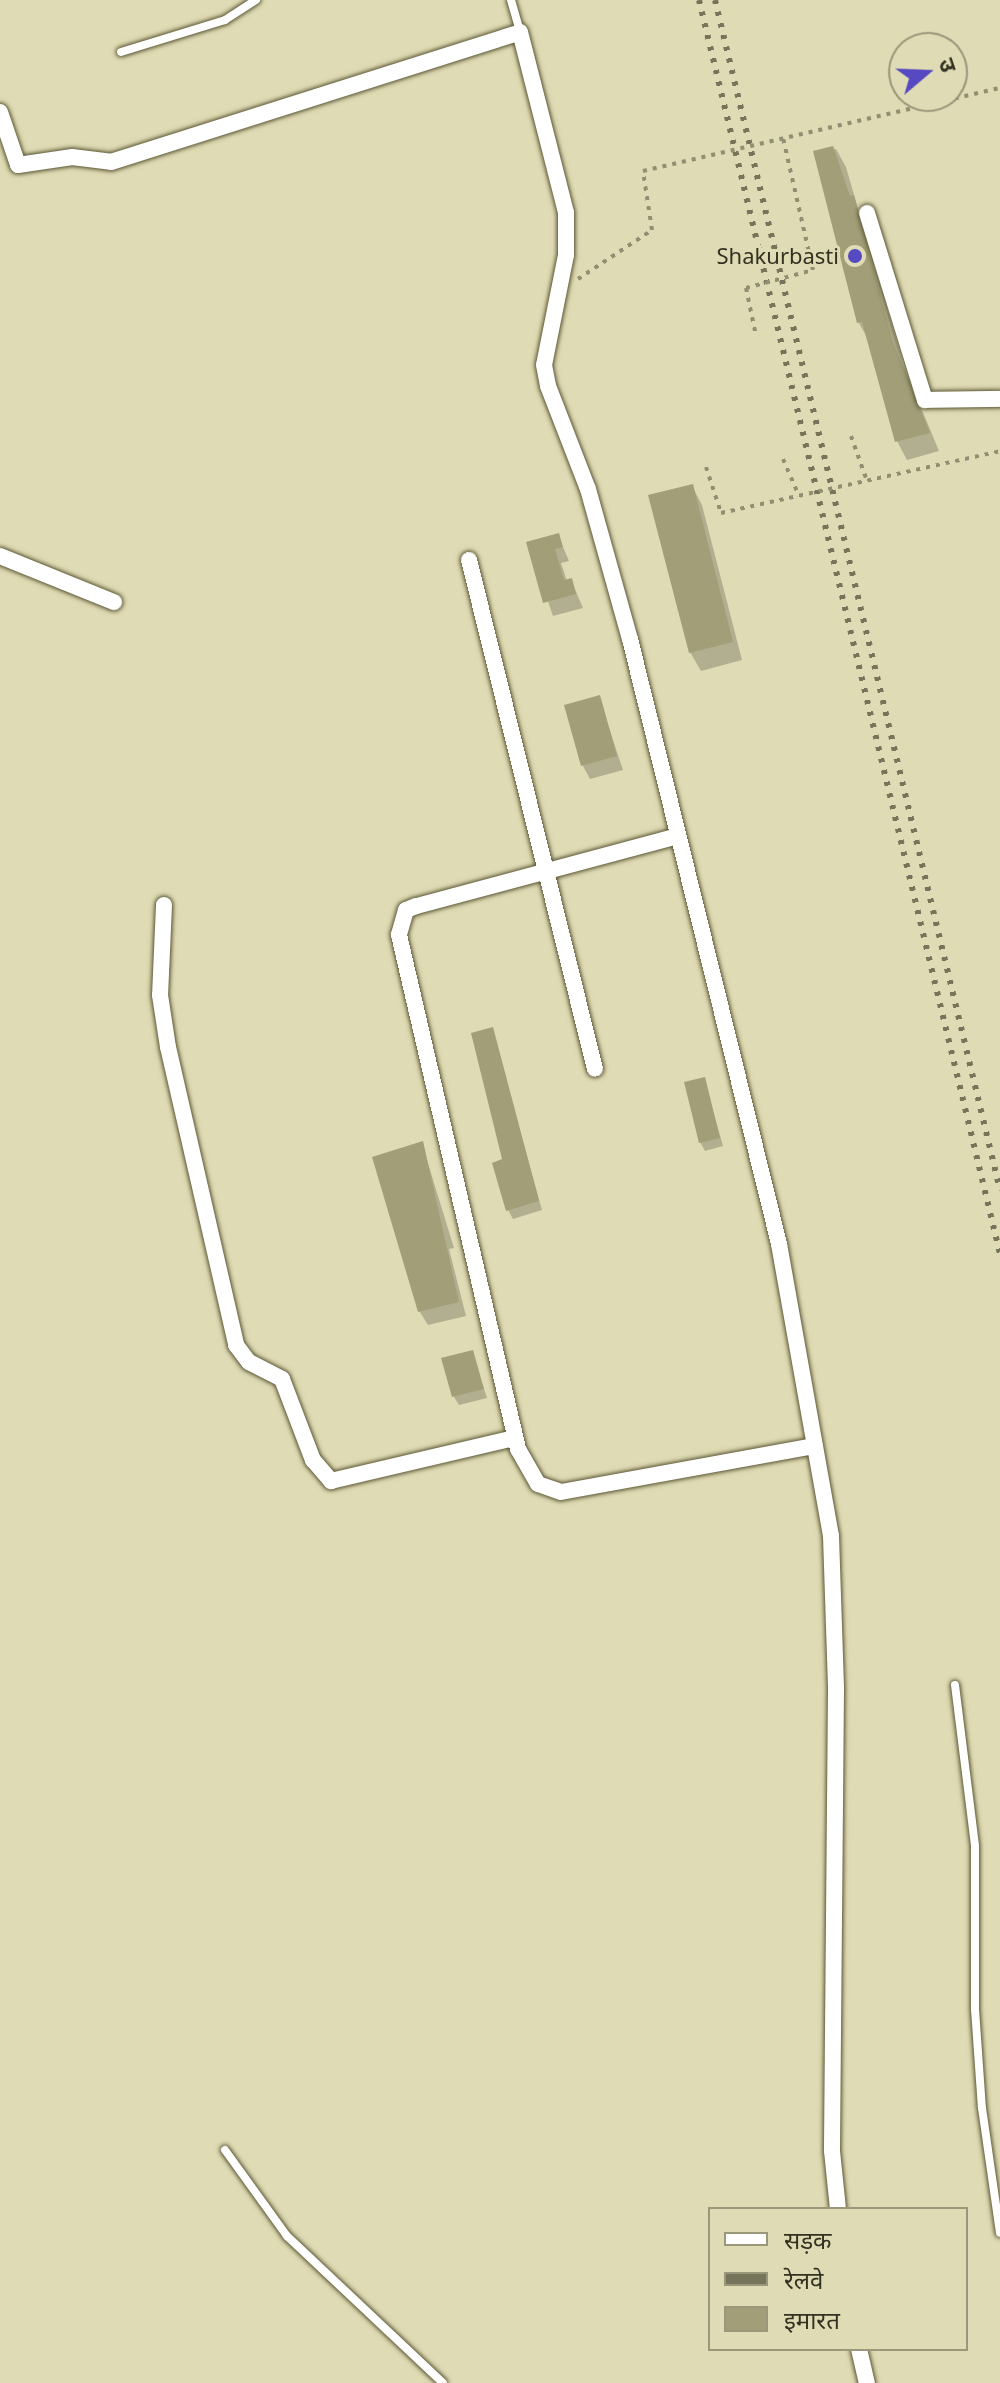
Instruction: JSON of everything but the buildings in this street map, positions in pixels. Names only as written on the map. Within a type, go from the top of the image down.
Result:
[{"type":"street","points":[[0,112],[18,165],[72,157],[111,162],[520,32],[566,213],[560,291],[544,365],[548,386],[588,489],[779,1244],[831,1536],[836,1674],[832,2151],[838,2207]]},
{"type":"street","points":[[867,213],[925,400],[1000,399]]},
{"type":"street","points":[[0,556],[114,602]]},
{"type":"street","points":[[469,560],[595,1069]]},
{"type":"street","points":[[678,836],[406,910],[399,935],[515,1438],[538,1484],[561,1492],[815,1446]]},
{"type":"street","points":[[164,905],[160,995],[168,1047],[236,1345],[249,1362],[282,1379],[313,1460],[331,1481],[515,1438]]},
{"type":"street","points":[[859,2351],[867,2383]]},
{"type":"lane","points":[[121,52],[225,20],[256,0]]},
{"type":"lane","points":[[511,0],[520,32]]},
{"type":"lane","points":[[955,1685],[975,1846],[975,2009],[982,2108],[1000,2233]]},
{"type":"lane","points":[[225,2150],[287,2236],[443,2383]]},
{"type":"path","points":[[560,291],[652,230],[643,171],[1000,88]]},
{"type":"path","points":[[756,336],[746,288],[813,270],[783,138]]},
{"type":"path","points":[[851,436],[867,481]]},
{"type":"path","points":[[706,467],[721,513],[1000,451]]},
{"type":"path","points":[[783,459],[799,496]]},
{"type":"railway","points":[[699,0],[1000,1254]]},
{"type":"railway","points":[[715,0],[1000,1190]]},
{"type":"place","name":"Shakurbasti","points":[[855,256]]}]
